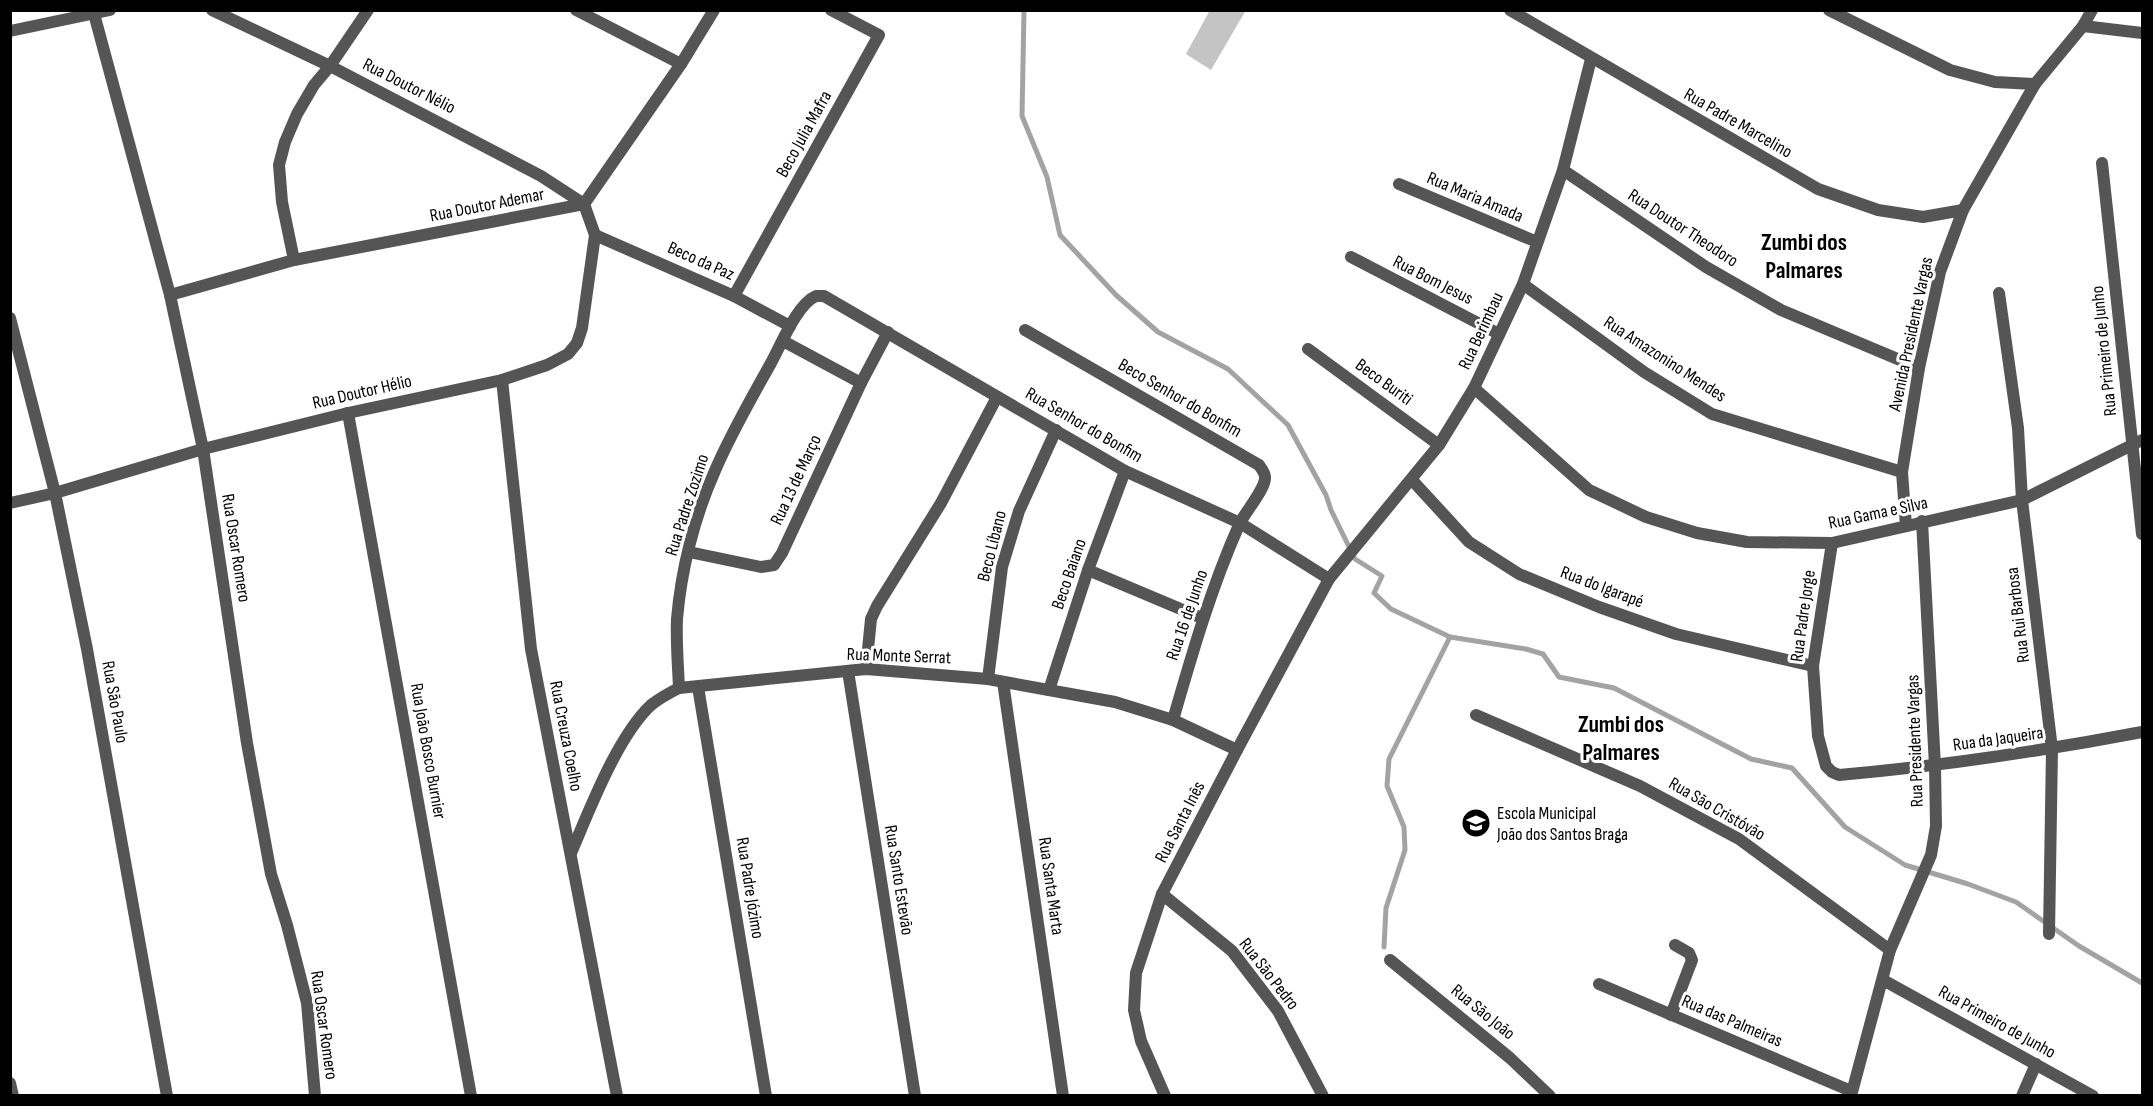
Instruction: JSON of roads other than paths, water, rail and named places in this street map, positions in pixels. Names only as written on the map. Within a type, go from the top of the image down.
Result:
[{"type":"street","points":[[10,31],[110,10]]},
{"type":"street","name":"Rua Doutor Nélio","points":[[212,10],[330,66],[541,176],[584,204]]},
{"type":"street","points":[[294,260],[282,202],[279,165],[285,142],[297,114],[315,85],[368,10]]},
{"type":"street","points":[[576,10],[681,64]]},
{"type":"street","points":[[584,204],[681,64],[714,10]]},
{"type":"street","name":"Beco Julia Mafra","points":[[734,296],[879,35],[831,10]]},
{"type":"street","name":"Rua Padre Marcelino","points":[[1510,10],[1818,189],[1878,210],[1923,217],[1963,210]]},
{"type":"street","points":[[1829,10],[1950,70],[1995,82],[2035,84]]},
{"type":"street","name":"Avenida Presidente Vargas","points":[[1906,526],[1902,472],[1919,368],[1940,272],[1963,210],[2035,84],[2083,26],[2092,10]]},
{"type":"street","name":"Rua Oscar Romero","points":[[93,13],[170,295],[203,449],[247,743],[269,863],[307,1003],[315,1095]]},
{"type":"street","points":[[2083,26],[2142,33]]},
{"type":"street","name":"Rua Berimbau","points":[[1329,579],[1412,480],[1438,445],[1474,388],[1523,284],[1563,170],[1591,59]]},
{"type":"street","name":"Rua Primeiro de Junho","points":[[2102,164],[2137,442],[2142,534]]},
{"type":"street","name":"Rua Doutor Theodoro","points":[[1563,170],[1706,267],[1781,310],[1919,368]]},
{"type":"street","name":"Rua Maria Amada","points":[[1399,184],[1537,242]]},
{"type":"street","name":"Rua Doutor Ademar","points":[[170,295],[294,260],[584,204]]},
{"type":"street","name":"Rua Doutor Hélio","points":[[10,503],[56,493],[203,449],[348,413],[502,380],[559,360],[568,354],[577,343],[582,328],[595,235],[584,204]]},
{"type":"street","name":"Beco da Paz","points":[[595,235],[734,296],[790,326]]},
{"type":"street","name":"Rua Bom Jesus","points":[[1351,257],[1499,334]]},
{"type":"street","name":"Rua Amazonino Mendes","points":[[1523,284],[1644,372],[1712,414],[1902,472]]},
{"type":"street","name":"Rua Rui Barbosa","points":[[1999,293],[2018,428],[2022,500],[2052,749],[2049,934]]},
{"type":"street","name":"Rua Padre Zozimo","points":[[679,688],[677,621],[681,588],[689,552],[712,476],[790,326],[813,297],[824,296]]},
{"type":"street","name":"Rua Senhor do Bonfim","points":[[824,296],[1125,471],[1240,523],[1329,579]]},
{"type":"street","name":"Rua São Paulo","points":[[10,318],[56,493],[87,649],[167,1095]]},
{"type":"street","name":"Beco Senhor do Bonfim","points":[[1025,330],[1259,465],[1265,478],[1263,485],[1240,523]]},
{"type":"street","name":"Rua 13 de Março","points":[[689,552],[761,567],[774,565],[782,553],[861,383],[888,333]]},
{"type":"street","points":[[783,341],[861,383]]},
{"type":"street","name":"Beco Buriti","points":[[1308,349],[1438,445]]},
{"type":"street","name":"Rua Creuza Coelho","points":[[502,380],[531,649],[617,1095]]},
{"type":"street","name":"Rua Gama e Silva","points":[[1474,388],[1589,490],[1646,517],[1697,533],[1747,542],[1832,543],[2022,500],[2137,442]]},
{"type":"street","points":[[866,669],[871,619],[877,606],[940,503],[997,397]]},
{"type":"street","name":"Rua João Bosco Burnier","points":[[348,413],[471,1095]]},
{"type":"street","name":"Beco Líbano","points":[[988,679],[1002,567],[1018,511],[1056,430]]},
{"type":"street","name":"Beco Baiano","points":[[1049,690],[1088,570],[1125,471]]},
{"type":"street","name":"Rua do Igarapé","points":[[1412,480],[1469,542],[1519,574],[1599,607],[1676,634],[1813,666]]},
{"type":"street","name":"Rua Presidente Vargas","points":[[1851,1093],[1890,950],[1931,855],[1936,826],[1922,521]]},
{"type":"street","name":"Rua 16 de Junho","points":[[1173,720],[1202,618],[1240,523]]},
{"type":"street","name":"Rua Padre Jorge","points":[[1826,766],[1818,736],[1813,666],[1832,543]]},
{"type":"street","points":[[1088,570],[1202,618]]},
{"type":"street","name":"Rua Santa Inês","points":[[1164,1095],[1141,1041],[1134,1010],[1136,973],[1162,894],[1329,579]]},
{"type":"street","name":"Rua Monte Serrat","points":[[572,853],[596,796],[632,727],[661,697],[679,688],[866,669],[988,679],[1115,702],[1173,720],[1237,750]]},
{"type":"street","name":"Rua Santo Estevão","points":[[848,671],[915,1095]]},
{"type":"street","name":"Rua Santa Marta","points":[[1003,682],[1063,1095]]},
{"type":"street","name":"Rua Padre Józimo","points":[[698,687],[766,1095]]},
{"type":"street","name":"Rua São Cristóvão","points":[[1476,715],[1640,786],[1739,839],[1890,950]]},
{"type":"street","name":"Rua da Jaqueira","points":[[1826,766],[1839,776],[1935,766],[2052,749],[2142,732]]},
{"type":"street","name":"Rua São Pedro","points":[[1162,894],[1232,951],[1278,1011],[1323,1095]]},
{"type":"street","points":[[1671,1015],[1692,960],[1689,953],[1675,945]]},
{"type":"street","name":"Rua São João","points":[[1390,960],[1510,1058],[1550,1095]]},
{"type":"street","name":"Rua Primeiro de Junho","points":[[1883,980],[2093,1095]]},
{"type":"street","name":"Rua das Palmeiras","points":[[1599,984],[1851,1093]]},
{"type":"street","points":[[2022,1095],[2036,1064]]},
{"type":"street","points":[[10,1083],[13,1095]]},
{"type":"waterway","points":[[1024,10],[1022,116],[1047,177],[1060,235],[1116,295],[1158,332],[1228,369],[1288,425],[1326,495],[1355,559],[1382,576],[1374,593],[1391,609],[1450,637],[1526,649],[1543,654],[1559,677],[1614,688],[1751,759],[1792,768],[1845,827],[1905,865],[1968,884],[2016,902],[2079,946],[2142,983]]},
{"type":"waterway","points":[[1384,947],[1386,908],[1405,850],[1404,827],[1387,786],[1389,759],[1450,637]]},
{"type":"place","name":"Escola Municipal João dos Santos Braga","points":[[1476,823]]},
{"type":"district","name":"Zumbi dos Palmares","points":[[1804,256]]},
{"type":"district","name":"Zumbi dos Palmares","points":[[1621,738]]}]
